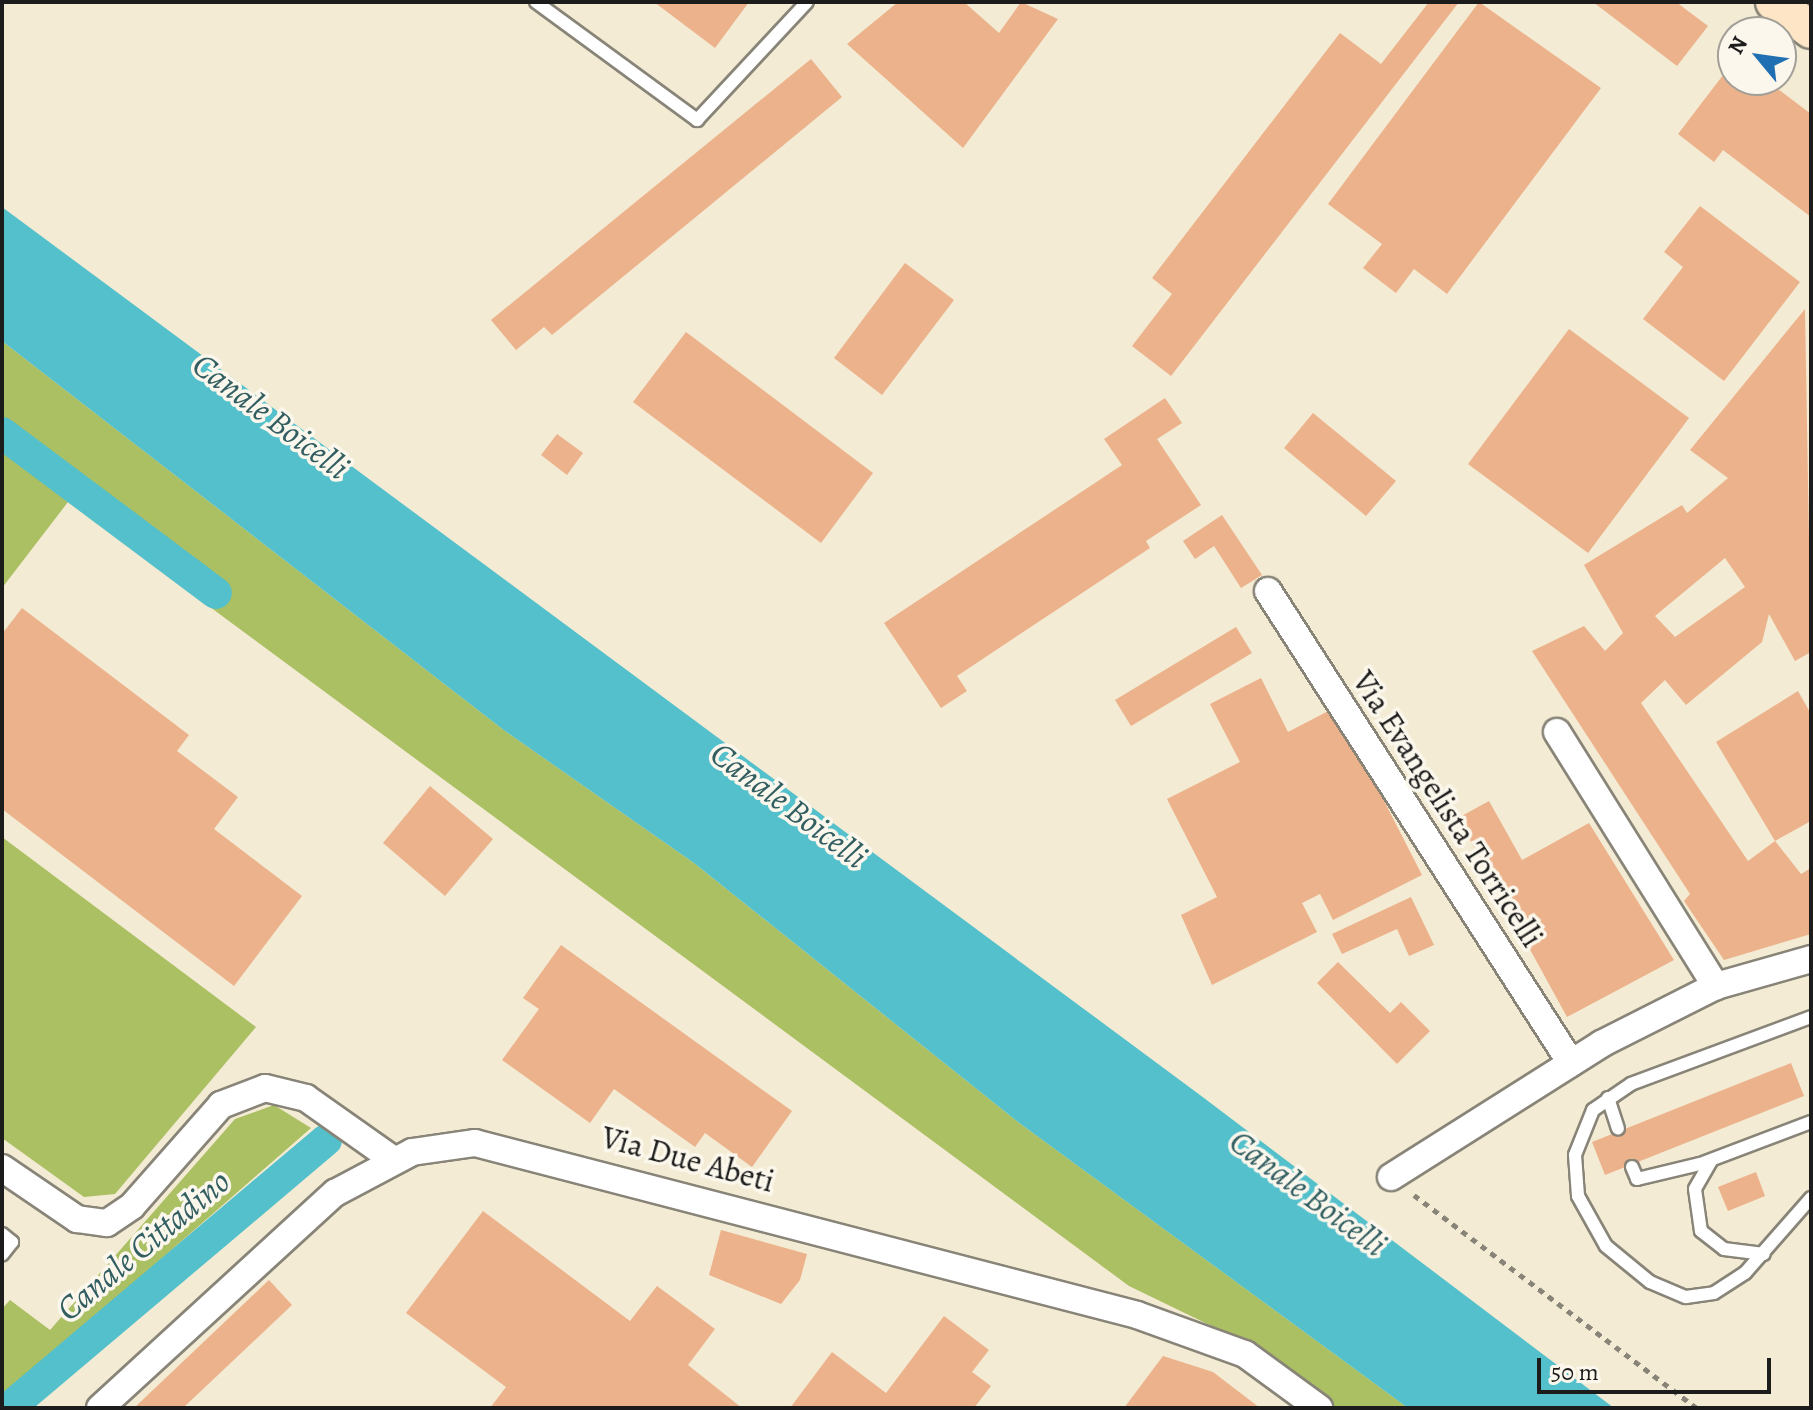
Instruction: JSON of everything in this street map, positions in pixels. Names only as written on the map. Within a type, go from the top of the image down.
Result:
[{"type":"main road","points":[[1774,2],[1811,30]]},
{"type":"street","name":"Via Evangelista Torricelli","points":[[1268,591],[1571,1063]]},
{"type":"street","points":[[1557,732],[1716,986]]},
{"type":"street","points":[[1391,1177],[1571,1063],[1716,986],[1811,959]]},
{"type":"street","points":[[2,1168],[77,1219],[107,1223],[138,1200],[221,1105],[265,1088],[306,1098],[394,1160]]},
{"type":"street","name":"Via Due Abeti","points":[[100,1408],[310,1213],[394,1160],[446,1144],[507,1146],[1104,1304],[1245,1354],[1319,1408]]},
{"type":"lane","points":[[536,2],[697,120],[807,2]]},
{"type":"lane","points":[[1811,1017],[1608,1098],[1585,1123],[1575,1155],[1578,1196],[1606,1246],[1650,1282],[1686,1297],[1729,1285],[1764,1254],[1811,1198]]},
{"type":"lane","points":[[1608,1098],[1618,1128]]},
{"type":"lane","points":[[1632,1167],[1637,1179],[1712,1160],[1811,1122]]},
{"type":"lane","points":[[1712,1160],[1695,1189],[1701,1231],[1724,1249],[1764,1254]]},
{"type":"lane","points":[[2,1234],[12,1242],[2,1255]]},
{"type":"path","points":[[1391,1177],[1697,1408]]},
{"type":"green space","points":[[2,341],[505,731],[694,863],[1018,1122],[1408,1408],[1336,1408],[1261,1350],[1129,1286],[68,502],[2,588]]},
{"type":"green space","points":[[2,837],[256,1027],[115,1194],[84,1197],[2,1138]]},
{"type":"green space","points":[[274,1105],[311,1128],[2,1398],[2,1309],[10,1300],[50,1330],[235,1119]]},
{"type":"water","name":"Canale Boicelli","points":[[2,207],[1204,1098],[1614,1408],[1408,1408],[1018,1122],[694,863],[505,731],[2,341]]},
{"type":"building","points":[[654,2],[749,2],[715,48]]},
{"type":"building","points":[[898,2],[964,2],[999,33],[1021,2],[1058,19],[963,148],[847,44]]},
{"type":"building","points":[[1429,2],[1459,2],[1171,376],[1132,346],[1172,294],[1152,278],[1340,33],[1381,64]]},
{"type":"building","points":[[1479,2],[1601,88],[1447,294],[1414,269],[1396,293],[1363,268],[1382,244],[1328,204]]},
{"type":"building","points":[[1593,2],[1676,2],[1708,26],[1677,66]]},
{"type":"building","points":[[811,59],[842,97],[552,335],[544,327],[516,350],[491,320]]},
{"type":"building","points":[[1717,83],[1717,96],[1787,96],[1811,114],[1811,217],[1723,150],[1714,162],[1678,134]]},
{"type":"building","points":[[1700,206],[1800,282],[1724,381],[1643,319],[1683,267],[1664,252]]},
{"type":"building","points":[[905,263],[954,300],[882,395],[834,358]]},
{"type":"building","points":[[1805,309],[1811,652],[1795,661],[1769,614],[1762,642],[1686,705],[1665,680],[1641,703],[1748,861],[1775,841],[1801,874],[1811,868],[1811,934],[1724,960],[1684,901],[1690,894],[1532,651],[1584,626],[1605,651],[1623,633],[1584,565],[1682,505],[1687,513],[1728,478],[1690,450]],"holes":[[[1725,558],[1745,587],[1675,637],[1655,616]]]},
{"type":"building","points":[[1569,329],[1689,418],[1588,553],[1468,464]]},
{"type":"building","points":[[686,332],[873,473],[821,543],[633,402]]},
{"type":"building","points":[[1165,398],[1182,423],[1157,439],[1201,505],[1146,541],[1150,548],[957,676],[967,691],[941,708],[884,623],[1122,465],[1104,439]]},
{"type":"building","points":[[1313,413],[1396,481],[1366,516],[1284,448]]},
{"type":"building","points":[[557,434],[583,453],[567,475],[541,455]]},
{"type":"building","points":[[1222,515],[1262,575],[1241,588],[1214,546],[1195,559],[1183,541]]},
{"type":"building","points":[[22,608],[189,735],[177,751],[238,797],[214,829],[302,896],[234,986],[2,809],[2,634]]},
{"type":"building","points":[[1236,627],[1252,653],[1131,726],[1115,700]]},
{"type":"building","points":[[1261,678],[1288,732],[1336,707],[1422,875],[1333,920],[1320,894],[1302,903],[1317,932],[1212,985],[1181,915],[1217,897],[1167,799],[1240,762],[1210,704]]},
{"type":"building","points":[[1798,691],[1811,714],[1811,821],[1775,841],[1716,742]]},
{"type":"building","points":[[430,786],[493,839],[445,896],[383,843]]},
{"type":"building","points":[[1489,801],[1522,860],[1589,823],[1674,960],[1567,1017],[1458,818]]},
{"type":"building","points":[[1411,897],[1434,945],[1409,956],[1397,929],[1342,954],[1332,934]]},
{"type":"building","points":[[561,945],[792,1111],[752,1167],[705,1133],[695,1147],[614,1089],[590,1123],[502,1060],[539,1009],[523,998]]},
{"type":"building","points":[[1338,962],[1390,1013],[1401,1002],[1430,1031],[1397,1064],[1317,983]]},
{"type":"building","points":[[1791,1063],[1804,1096],[1605,1175],[1592,1142]]},
{"type":"building","points":[[1756,1172],[1765,1196],[1728,1211],[1718,1187]]},
{"type":"building","points":[[483,1211],[630,1321],[657,1286],[715,1329],[688,1365],[742,1408],[490,1408],[506,1387],[406,1313]]},
{"type":"building","points":[[721,1230],[807,1254],[800,1280],[781,1304],[709,1275]]},
{"type":"building","points":[[269,1280],[292,1305],[183,1408],[134,1408]]},
{"type":"building","points":[[944,1316],[989,1350],[972,1372],[991,1386],[974,1408],[790,1408],[832,1352],[886,1393]]},
{"type":"building","points":[[1163,1356],[1213,1372],[1260,1408],[1124,1408]]},
{"type":"waterway","points":[[2,433],[216,593]]},
{"type":"waterway","name":"Canale Cittadino","points":[[9,1408],[326,1140]]}]
